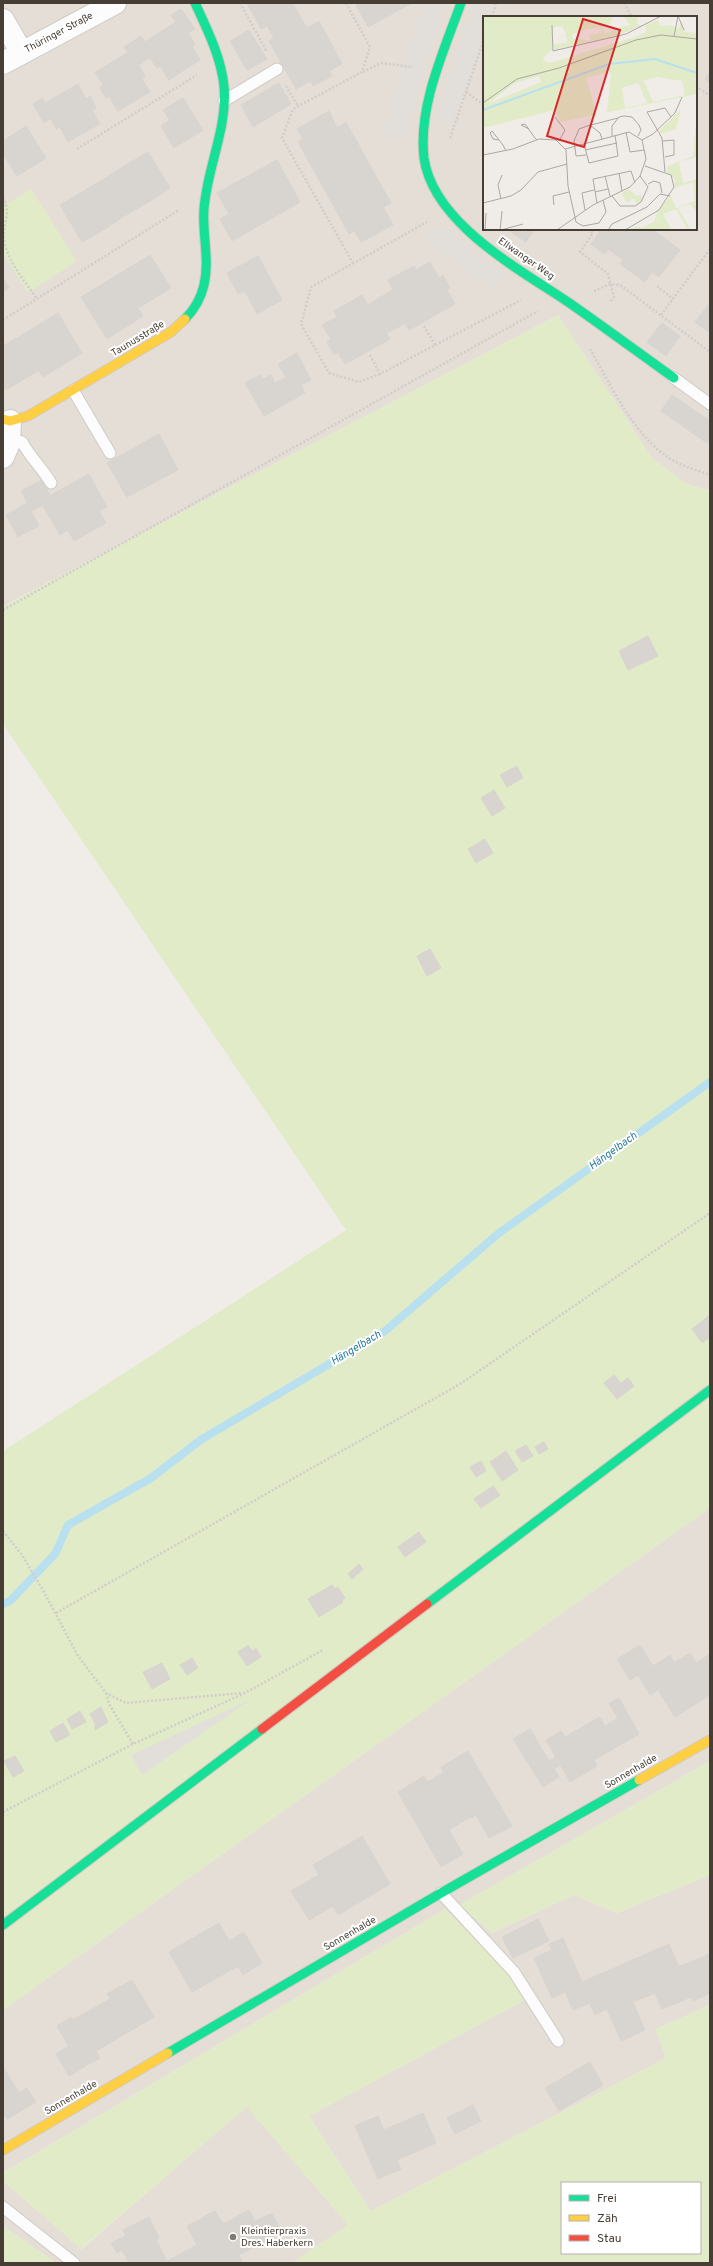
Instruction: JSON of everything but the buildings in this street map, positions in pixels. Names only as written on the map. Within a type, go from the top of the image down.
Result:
[{"type":"street","name":"Thüringer Straße","points":[[12,58],[115,3]]},
{"type":"street","name":"Taunusstraße","points":[[6,434],[28,416],[171,332],[190,316],[201,296],[207,275],[204,208],[206,193],[224,121],[224,86],[219,61],[195,3]]},
{"type":"street","name":"Ellwanger Weg","points":[[461,3],[437,71],[424,123],[424,154],[430,176],[440,197],[467,228],[497,254],[674,378]]},
{"type":"street","points":[[3,20],[12,58]]},
{"type":"street","points":[[3,1925],[710,1390]]},
{"type":"street","name":"Sonnenhalde","points":[[3,2150],[441,1893],[710,1740]]},
{"type":"lane","points":[[224,101],[277,69]]},
{"type":"lane","points":[[674,378],[710,404]]},
{"type":"lane","points":[[73,390],[110,453]]},
{"type":"lane","points":[[6,434],[22,442],[29,455],[44,471],[51,483]]},
{"type":"lane","points":[[441,1893],[514,1972],[558,2041]]},
{"type":"lane","points":[[3,2207],[74,2263]]},
{"type":"path","points":[[346,3],[370,47],[362,72]]},
{"type":"path","points":[[492,16],[496,3]]},
{"type":"path","points":[[624,3],[631,16]]},
{"type":"path","points":[[449,142],[483,42]]},
{"type":"path","points":[[77,149],[219,61]]},
{"type":"path","points":[[353,263],[282,138],[293,109],[380,63],[437,71]]},
{"type":"path","points":[[697,87],[710,96]]},
{"type":"path","points":[[466,92],[483,104]]},
{"type":"path","points":[[3,320],[206,193]]},
{"type":"path","points":[[3,197],[8,212],[4,237],[5,247],[37,299]]},
{"type":"path","points":[[450,209],[311,287],[301,324],[329,373],[359,382],[380,374],[520,300],[536,281]]},
{"type":"path","points":[[589,230],[593,233],[580,252],[608,274],[614,297],[597,323]]},
{"type":"path","points":[[661,315],[710,250]]},
{"type":"path","points":[[568,303],[610,284],[620,285],[710,352]]},
{"type":"path","points":[[657,286],[673,298]]},
{"type":"path","points":[[3,610],[532,315],[560,297]]},
{"type":"path","points":[[587,316],[583,330],[584,339],[640,432],[659,449],[677,462],[710,475]]},
{"type":"path","points":[[424,326],[434,345]]},
{"type":"path","points":[[370,355],[380,374]]},
{"type":"path","points":[[56,1613],[460,1384],[710,1213]]},
{"type":"path","points":[[3,1530],[22,1555],[56,1613],[78,1656],[106,1693],[109,1704],[133,1744]]},
{"type":"path","points":[[3,1812],[133,1744],[245,1693],[297,1662],[326,1649]]},
{"type":"path","points":[[106,1693],[126,1703],[245,1693]]},
{"type":"shaded area","points":[[3,3],[710,3],[710,491],[685,483],[652,458],[558,315],[3,606]]},
{"type":"shaded area","points":[[423,3],[442,8],[403,139],[383,134]]},
{"type":"shaded area","points":[[474,3],[493,5],[489,16],[483,16],[483,36],[452,126],[435,120]]},
{"type":"shaded area","points":[[439,224],[505,275],[494,290],[425,238]]},
{"type":"shaded area","points":[[710,1508],[710,1761],[460,1905],[492,1933],[574,1895],[617,1913],[710,1875],[710,2005],[656,2029],[666,2058],[371,2211],[309,2116],[525,2000],[445,1909],[3,2173],[3,2010]]},
{"type":"shaded area","points":[[250,1700],[142,1775],[131,1755]]},
{"type":"shaded area","points":[[247,2106],[348,2225],[292,2263],[56,2263],[3,2226],[3,2181],[82,2249]]},
{"type":"green space","points":[[31,189],[77,261],[28,293],[3,254],[3,206]]},
{"type":"green space","points":[[558,315],[652,458],[685,483],[710,491],[710,1508],[3,2010],[3,1451],[346,1230],[3,724],[3,606]]},
{"type":"green space","points":[[710,1761],[710,1875],[617,1913],[574,1895],[492,1933],[459,1905]]},
{"type":"green space","points":[[445,1909],[505,1968],[525,2000],[309,2116],[371,2211],[666,2058],[656,2029],[710,2005],[710,2263],[292,2263],[348,2225],[247,2107],[81,2249],[3,2181],[3,2173]]},
{"type":"green space","points":[[3,2226],[56,2263],[3,2263]]},
{"type":"waterway","name":"Hängelbach","points":[[3,1604],[10,1601],[55,1554],[68,1525],[151,1478],[202,1439],[385,1331],[499,1233],[710,1082]]},
{"type":"traffic: fast","points":[[185,319],[197,303],[206,276],[204,209],[209,178],[223,117],[224,102],[224,86],[220,64],[213,43],[195,3]]},
{"type":"traffic: fast","points":[[461,3],[434,79],[425,119],[423,138],[424,158],[431,181],[443,203],[481,242],[503,259],[568,302],[674,378]]},
{"type":"traffic: fast","points":[[427,1604],[710,1390]]},
{"type":"traffic: fast","points":[[3,1925],[262,1729]]},
{"type":"traffic: fast","points":[[168,2053],[441,1893],[639,1780]]},
{"type":"traffic: slow","points":[[3,419],[10,421],[28,416],[171,332],[185,319]]},
{"type":"traffic: slow","points":[[639,1780],[710,1740]]},
{"type":"traffic: slow","points":[[3,2150],[168,2053]]},
{"type":"traffic: jam","points":[[262,1729],[427,1604]]},
{"type":"place","name":"Kleintierpraxis Dres. Haberkern","points":[[233,2237]]}]
